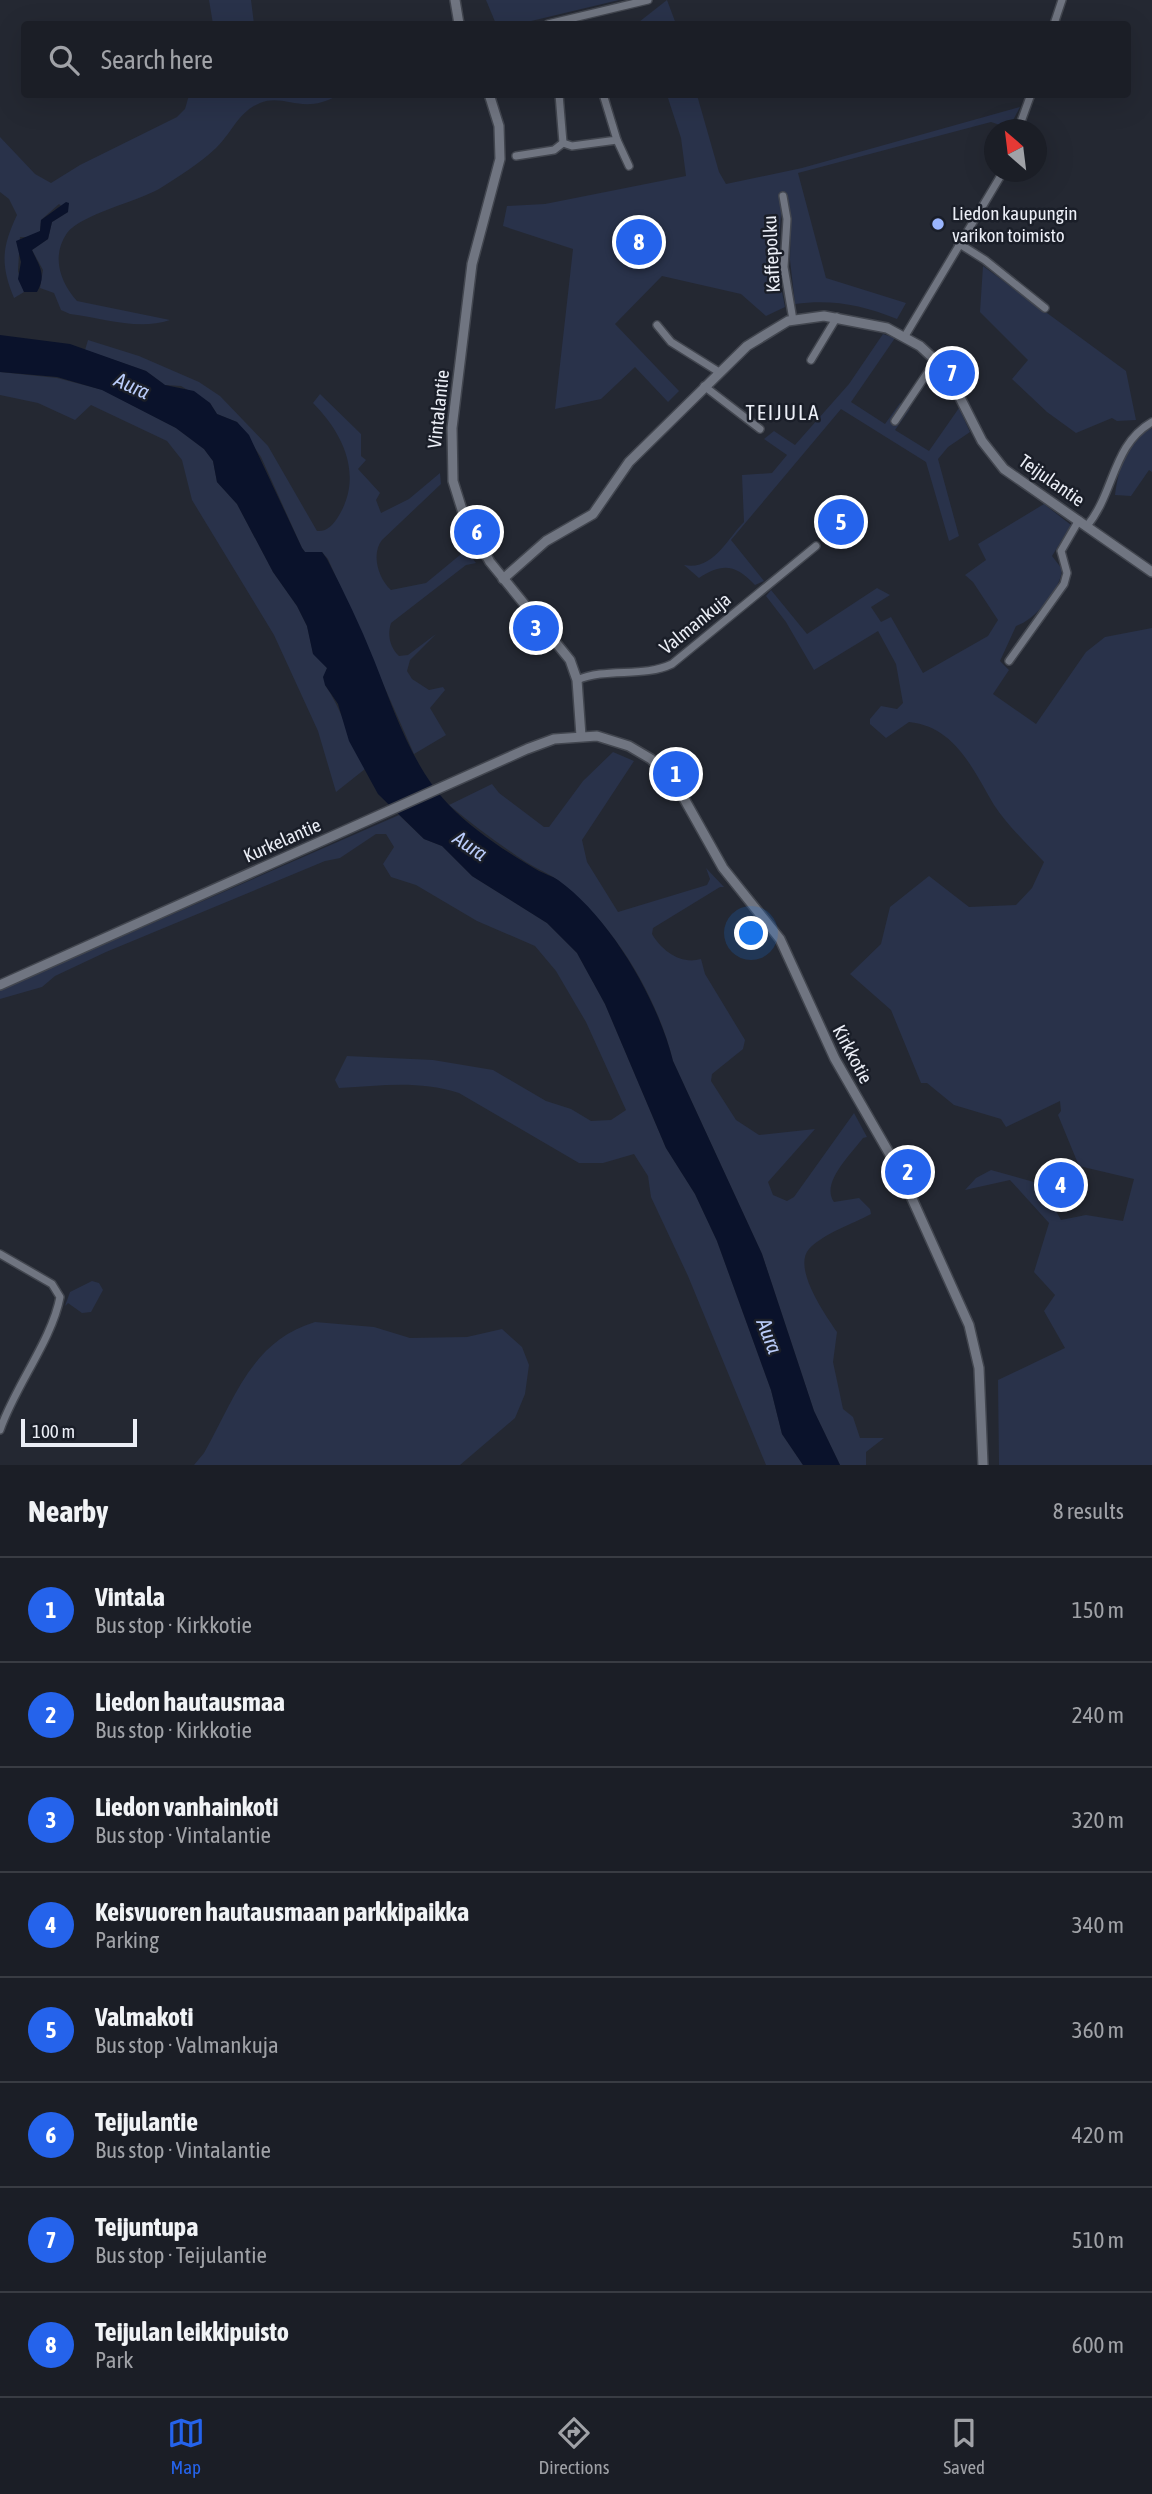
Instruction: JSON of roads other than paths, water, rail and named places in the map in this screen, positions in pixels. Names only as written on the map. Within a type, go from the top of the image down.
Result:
[{"type":"street","points":[[455,0],[458,21]]},
{"type":"street","points":[[560,21],[648,0]]},
{"type":"street","points":[[1055,21],[1062,0]]},
{"type":"street","name":"Vintalantie","points":[[490,98],[499,126],[500,159],[472,259],[450,447],[453,481],[464,516],[477,542],[503,579],[570,660],[577,680],[581,736]]},
{"type":"street","points":[[559,98],[564,143]]},
{"type":"street","points":[[604,98],[617,139],[629,166]]},
{"type":"street","points":[[1022,119],[1030,98]]},
{"type":"street","points":[[564,143],[572,146],[617,139]]},
{"type":"street","points":[[516,156],[554,150],[564,143]]},
{"type":"street","points":[[905,335],[997,182]]},
{"type":"street","name":"Kaffepolku","points":[[783,197],[787,219],[784,267],[792,315]]},
{"type":"street","points":[[958,243],[985,260],[1045,308]]},
{"type":"street","name":"Teijulantie","points":[[503,579],[546,541],[593,514],[629,462],[704,386],[765,332],[792,315],[838,316],[905,335],[936,360],[953,381],[982,441],[997,460],[1152,572]]},
{"type":"street","points":[[811,360],[838,316]]},
{"type":"street","points":[[657,325],[671,342],[719,372]]},
{"type":"street","points":[[895,421],[936,360]]},
{"type":"street","points":[[704,386],[760,429]]},
{"type":"street","points":[[1009,661],[1063,584],[1067,573],[1062,551],[1107,495],[1122,450],[1135,433],[1152,422]]},
{"type":"street","name":"Valmankuja","points":[[577,680],[597,674],[659,669],[672,664],[816,547]]},
{"type":"street","name":"Kurkelantie","points":[[0,985],[527,749],[554,739],[581,736]]},
{"type":"street","name":"Kirkkotie","points":[[581,736],[616,741],[641,752],[659,765],[677,786],[723,868],[772,928],[791,957],[823,1037],[900,1172],[969,1325],[979,1368],[983,1465]]},
{"type":"street","points":[[0,1254],[52,1284],[60,1297],[57,1315],[22,1379],[0,1430]]},
{"type":"water","points":[[66,202],[69,203],[68,212],[52,222],[48,239],[32,250],[42,275],[40,286],[37,292],[24,292],[18,279],[21,262],[16,241],[40,231],[41,220]]},
{"type":"water","name":"Aura","points":[[0,335],[70,344],[146,371],[165,385],[194,391],[210,403],[217,414],[237,422],[249,435],[302,548],[305,552],[322,552],[327,559],[363,634],[414,755],[436,789],[459,815],[480,833],[527,864],[558,880],[577,896],[613,937],[644,987],[666,1037],[673,1061],[762,1254],[814,1411],[840,1465],[803,1465],[782,1434],[771,1390],[717,1241],[695,1194],[666,1148],[605,1004],[577,953],[547,923],[472,876],[442,846],[424,839],[378,794],[349,741],[338,704],[325,685],[323,677],[327,668],[313,654],[307,626],[297,606],[273,572],[237,504],[217,482],[213,461],[204,449],[176,428],[102,390],[57,377],[0,372]]},
{"type":"place","name":"Liedon kaupungin varikon toimisto","points":[[938,224]]},
{"type":"place","name":"Teijulan leikkipuisto","points":[[639,242]]},
{"type":"place","name":"Teijuntupa","points":[[952,373]]},
{"type":"place","name":"Valmakoti","points":[[841,522]]},
{"type":"place","name":"Teijulantie","points":[[477,532]]},
{"type":"place","name":"Liedon vanhainkoti","points":[[536,628]]},
{"type":"place","name":"Vintala","points":[[676,774]]},
{"type":"place","name":"Liedon hautausmaa","points":[[908,1172]]},
{"type":"place","name":"Keisvuoren hautausmaan parkkipaikka","points":[[1061,1185]]},
{"type":"district","name":"TEIJULA","points":[[783,413]]}]
